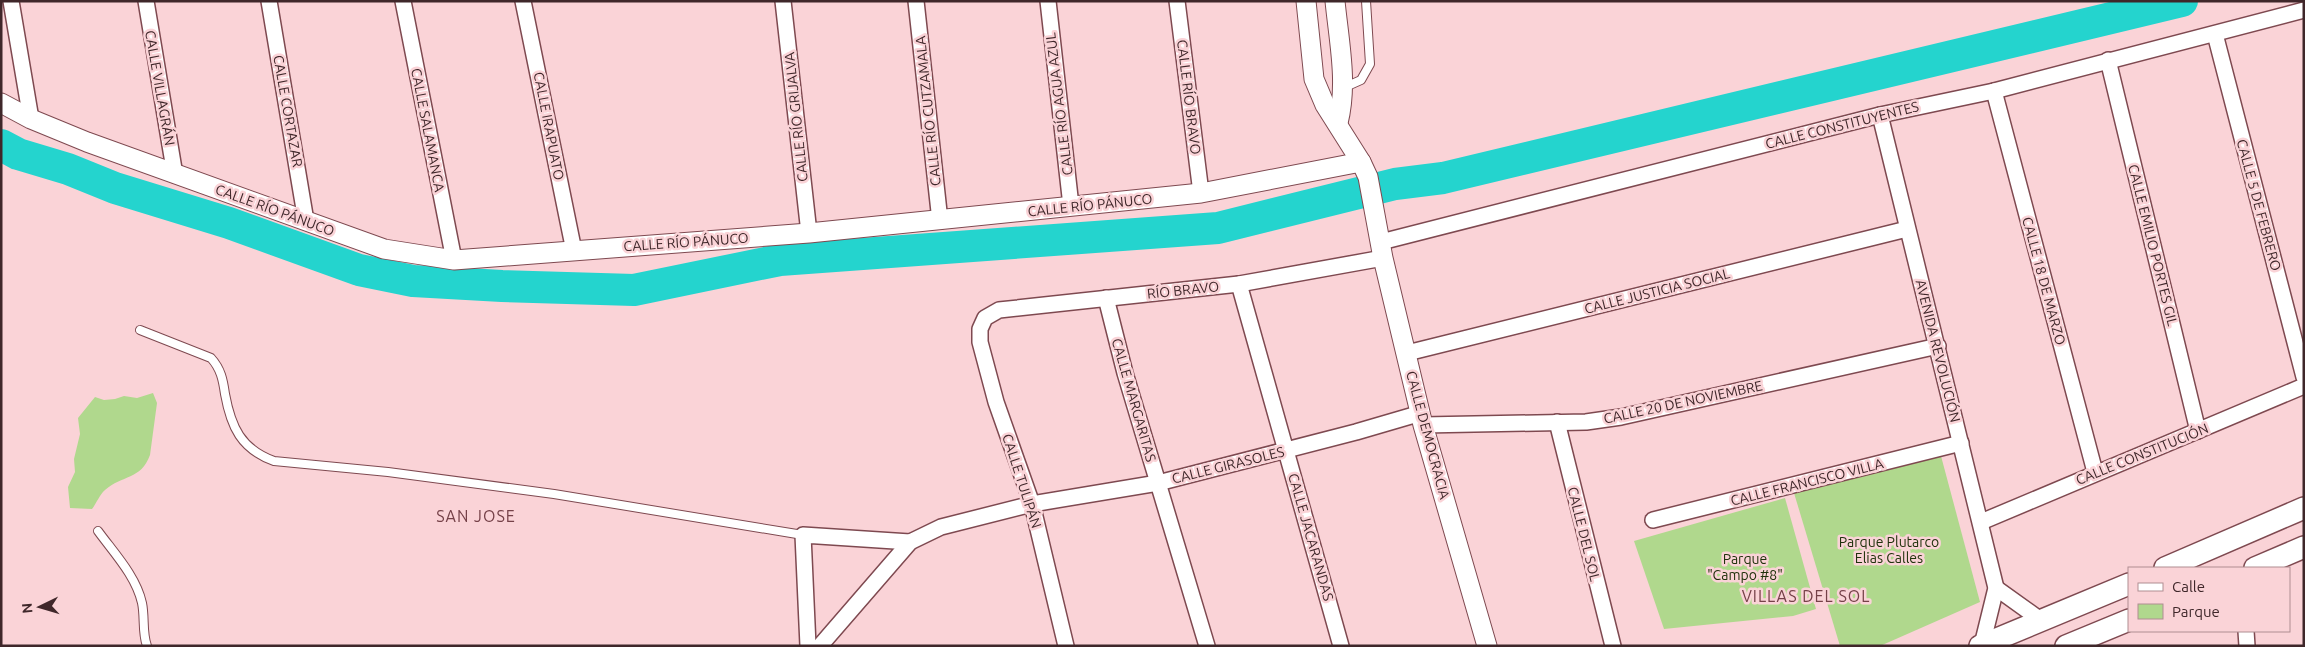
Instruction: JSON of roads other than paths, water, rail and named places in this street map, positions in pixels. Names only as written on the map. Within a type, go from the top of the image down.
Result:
[{"type":"main road","points":[[2167,567],[2304,508]]},
{"type":"main road","points":[[2257,567],[2304,547]]},
{"type":"main road","points":[[1981,645],[2128,584]]},
{"type":"main road","points":[[2066,646],[2128,620]]},
{"type":"street","points":[[11,1],[31,119]]},
{"type":"street","name":"CALLE VILLAGRÁN","points":[[146,1],[175,174]]},
{"type":"street","name":"CALLE CORTAZAR","points":[[269,1],[306,221]]},
{"type":"street","name":"CALLE SALAMANCA","points":[[402,1],[454,260]]},
{"type":"street","name":"CALLE IRAPUATO","points":[[523,1],[574,251]]},
{"type":"street","name":"CALLE RÍO GRIJALVA","points":[[783,1],[809,233]]},
{"type":"street","name":"CALLE RÍO CUTZAMALA","points":[[916,1],[940,221]]},
{"type":"street","name":"CALLE RÍO AGUA AZUL","points":[[1048,1],[1071,206]]},
{"type":"street","name":"CALLE RÍO BRAVO","points":[[1177,1],[1201,193]]},
{"type":"street","name":"CALLE DEMOCRACIA","points":[[1306,1],[1314,80],[1325,105],[1338,123],[1364,169],[1422,419],[1488,646]]},
{"type":"street","points":[[1335,1],[1343,88],[1338,123]]},
{"type":"street","name":"CALLE CONSTITUYENTES","points":[[1382,250],[1880,115],[1994,91],[2304,10]]},
{"type":"street","name":"CALLE 5 DE FEBRERO","points":[[2215,34],[2304,377]]},
{"type":"street","name":"CALLE EMILIO PORTES GIL","points":[[2108,60],[2198,431]]},
{"type":"street","name":"CALLE 18 DE MARZO","points":[[1994,91],[2095,472]]},
{"type":"street","name":"CALLE RÍO PÁNUCO","points":[[1,103],[31,119],[87,142],[384,249],[454,260],[940,221],[1201,193],[1364,169]]},
{"type":"street","name":"AVENIDA REVOLUCIÓN","points":[[1880,115],[1996,588],[1981,645]]},
{"type":"street","name":"CALLE JUSTICIA SOCIAL","points":[[1407,353],[1907,229]]},
{"type":"street","name":"RÍO BRAVO","points":[[985,318],[999,310],[1239,284],[1382,250]]},
{"type":"street","name":"CALLE JACARANDAS","points":[[1239,284],[1341,646]]},
{"type":"street","name":"CALLE MARGARITAS","points":[[1106,298],[1125,373],[1207,646]]},
{"type":"street","name":"CALLE TULIPÁN","points":[[985,318],[980,329],[980,342],[996,402],[1032,504],[1066,646]]},
{"type":"street","name":"CALLE 20 DE NOVIEMBRE","points":[[1422,419],[1492,425],[1586,422],[1621,417],[1938,346]]},
{"type":"street","name":"CALLE CONSTITUCIÓN","points":[[1981,522],[2095,472],[2304,386]]},
{"type":"street","name":"CALLE GIRASOLES","points":[[910,542],[941,527],[1032,504],[1158,482],[1422,419]]},
{"type":"street","name":"CALLE DEL SOL","points":[[1557,422],[1613,646]]},
{"type":"street","name":"CALLE FRANCISCO VILLA","points":[[1653,520],[1961,444]]},
{"type":"street","points":[[808,646],[803,535],[910,542]]},
{"type":"street","points":[[820,646],[910,542]]},
{"type":"street","points":[[1996,588],[2042,621]]},
{"type":"street","points":[[2246,632],[2247,646]]},
{"type":"lane","points":[[1343,88],[1361,80],[1370,64],[1366,1]]},
{"type":"lane","points":[[140,330],[212,358],[219,366],[228,410],[236,431],[246,444],[260,456],[274,461],[388,472],[554,494],[803,535]]},
{"type":"lane","points":[[98,531],[130,576],[139,593],[147,646]]},
{"type":"waterway","points":[[1,145],[18,154],[68,169],[115,188],[229,223],[359,270],[413,281],[634,290],[780,260],[1218,228],[1395,184],[1443,178],[2182,1]]},
{"type":"district","name":"SAN JOSE","points":[[476,516]]},
{"type":"district","name":"VILLAS DEL SOL","points":[[1806,596]]},
{"type":"park label","name":"Parque Plutarco Elias Calles","points":[[1889,550]]},
{"type":"park label","name":"Parque \"Campo #8\"","points":[[1745,568]]}]
